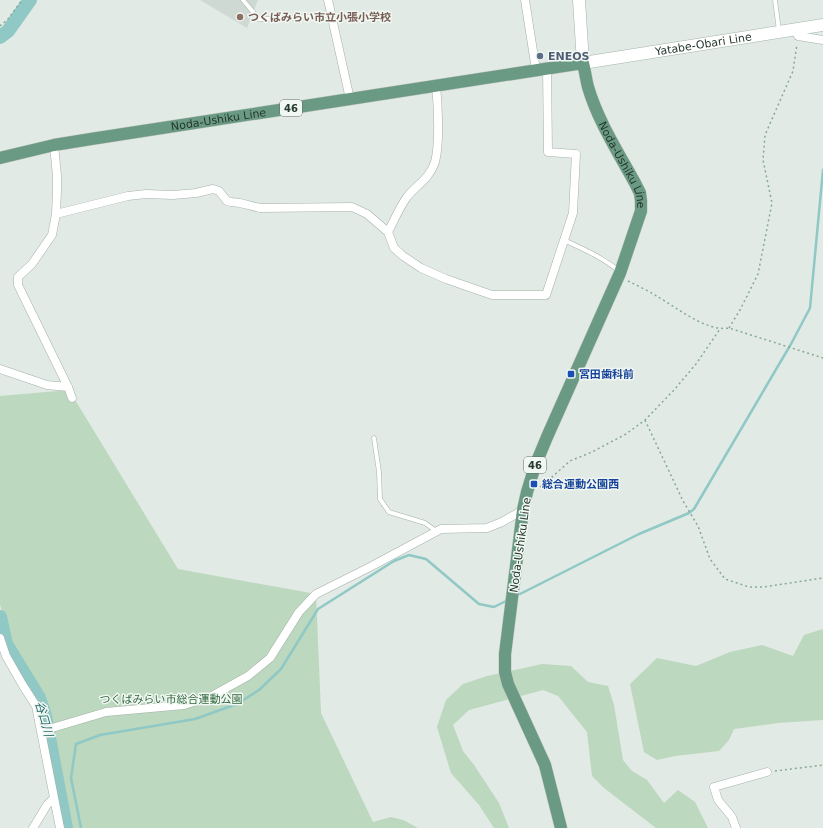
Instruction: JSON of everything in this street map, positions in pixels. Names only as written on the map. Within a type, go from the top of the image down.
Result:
[{"type":"main road","points":[[579,0],[584,63]]},
{"type":"main road","name":"Yatabe-Obari Line","points":[[584,63],[779,32],[797,33],[823,25]]},
{"type":"main road","name":"Noda-Ushiku Line","points":[[0,158],[54,145],[584,63],[593,103],[640,193],[641,201],[639,218],[620,275],[547,437],[535,466],[527,492],[523,510],[505,654],[505,672],[508,684],[545,765],[561,828]]},
{"type":"street","points":[[328,0],[350,99]]},
{"type":"street","points":[[56,214],[128,196],[146,194],[196,194],[213,189],[219,191],[227,201],[260,208],[352,207],[367,214],[388,232],[394,248],[421,268],[446,279],[492,295],[546,295],[573,213],[576,154],[548,152],[541,69],[525,0]]},
{"type":"street","points":[[797,33],[823,40]]},
{"type":"street","points":[[388,232],[407,198],[424,182],[435,162],[438,119],[436,85]]},
{"type":"street","points":[[54,145],[57,176],[56,214],[52,235],[32,264],[18,277],[18,285],[72,398]]},
{"type":"street","points":[[0,369],[47,385],[68,387]]},
{"type":"street","points":[[42,731],[106,712],[184,705],[212,696],[248,676],[270,658],[299,612],[316,594],[436,531],[441,529],[488,528],[523,510]]},
{"type":"street","points":[[0,638],[1,647],[36,706],[60,828]]},
{"type":"street","points":[[736,828],[732,817],[718,800],[714,787],[767,772]]},
{"type":"street","points":[[33,828],[54,798]]},
{"type":"lane","points":[[243,0],[259,19],[332,15]]},
{"type":"lane","points":[[775,0],[779,32]]},
{"type":"lane","points":[[564,240],[596,255],[610,264],[620,275]]},
{"type":"lane","points":[[374,438],[380,472],[380,499],[388,512],[425,523],[436,531]]},
{"type":"path","points":[[0,26],[8,19],[22,0]]},
{"type":"path","points":[[729,328],[758,274],[772,203],[763,160],[765,135],[793,71],[797,33]]},
{"type":"path","points":[[620,275],[695,319],[720,329],[729,328],[823,358]]},
{"type":"path","points":[[527,492],[544,485],[570,461],[592,452],[626,434],[644,420],[674,390],[696,364],[720,329]]},
{"type":"path","points":[[644,420],[683,501],[698,526],[710,559],[725,579],[748,587],[763,587],[823,578]]},
{"type":"path","points":[[767,772],[823,765]]},
{"type":"shaded area","name":"つくばみらい市立小張小学校","points":[[200,0],[258,0],[247,28]]},
{"type":"green space","name":"つくばみらい市総合運動公園","points":[[69,390],[178,569],[316,594],[321,713],[373,822],[391,817],[403,820],[418,828],[63,828],[40,704],[13,664],[0,604],[0,396]]},
{"type":"green space","points":[[823,629],[823,720],[778,723],[734,729],[729,740],[719,751],[675,756],[657,760],[644,752],[630,684],[657,658],[696,666],[730,652],[762,645],[793,656],[804,635]]},
{"type":"green space","points":[[542,664],[571,666],[588,682],[608,686],[614,705],[623,760],[632,771],[647,780],[664,803],[678,790],[695,802],[708,828],[656,828],[604,788],[592,776],[587,732],[558,696],[543,690],[469,710],[453,725],[463,751],[499,803],[509,828],[494,828],[479,805],[451,773],[437,727],[446,700],[463,684],[487,676]]},
{"type":"waterway","name":"谷口川","points":[[0,37],[8,31],[30,0]]},
{"type":"waterway","points":[[520,594],[639,534],[689,513],[694,509],[791,344],[810,308],[823,170]]},
{"type":"waterway","points":[[81,828],[71,778],[76,744],[100,735],[195,719],[237,704],[259,690],[281,669],[318,609],[394,561],[409,555],[426,559],[479,604],[494,607],[506,601]]},
{"type":"waterway","name":"谷口川","points":[[0,617],[6,644],[39,698],[45,716],[66,828]]},
{"type":"place","name":"つくばみらい市立小張小学校","points":[[240,17]]},
{"type":"place","name":"ENEOS","points":[[540,56]]},
{"type":"place","name":"宮田歯科前","points":[[571,374]]},
{"type":"place","name":"総合運動公園西","points":[[534,484]]}]
